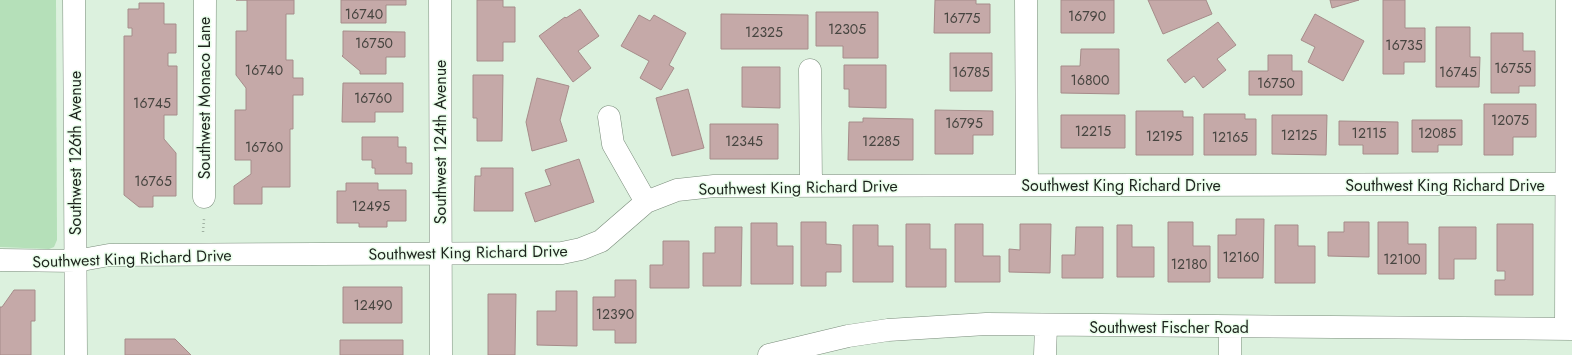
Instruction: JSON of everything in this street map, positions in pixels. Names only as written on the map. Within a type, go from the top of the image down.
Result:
[{"type":"street","name":"Southwest 126th Avenue","points":[[74,0],[76,355]]},
{"type":"street","name":"Southwest Monaco Lane","points":[[204,197],[205,0]]},
{"type":"street","name":"Southwest 124th Avenue","points":[[440,0],[441,355]]},
{"type":"street","points":[[1026,0],[1027,185]]},
{"type":"street","points":[[1567,0],[1566,184],[1569,329]]},
{"type":"street","points":[[810,70],[811,186]]},
{"type":"street","points":[[609,117],[613,144],[646,202]]},
{"type":"street","name":"Southwest King Richard Drive","points":[[0,260],[76,261],[110,255],[562,253],[581,249],[601,241],[646,202],[677,190],[714,186],[1566,184]]},
{"type":"street","name":"Southwest Fischer Road","points":[[780,354],[848,336],[888,330],[986,324],[1046,326],[1569,329]]},
{"type":"street","points":[[1045,355],[1046,326]]},
{"type":"street","points":[[1230,327],[1230,355]]},
{"type":"path","points":[[203,255],[204,197]]},
{"type":"green space","points":[[0,0],[56,0],[57,240],[54,247],[49,249],[0,247]]},
{"type":"building","points":[[247,0],[294,0],[294,14],[286,14],[286,60],[293,60],[293,78],[303,78],[303,95],[293,95],[293,129],[290,129],[290,187],[262,187],[262,204],[234,204],[234,186],[251,174],[251,160],[235,160],[235,110],[246,110],[246,88],[236,75],[236,31],[247,31]]},
{"type":"building","points":[[341,0],[406,0],[406,5],[386,5],[386,23],[341,23]]},
{"type":"building","points":[[477,0],[503,0],[503,7],[515,7],[515,42],[503,42],[503,61],[477,61]]},
{"type":"building","points":[[935,0],[976,0],[976,4],[990,4],[990,33],[934,33]]},
{"type":"building","points":[[1061,0],[1114,0],[1114,33],[1061,33]]},
{"type":"building","points":[[1148,0],[1206,0],[1212,14],[1163,34]]},
{"type":"building","points":[[1330,0],[1359,0],[1332,8]]},
{"type":"building","points":[[1383,0],[1405,0],[1405,28],[1425,28],[1425,62],[1404,62],[1404,74],[1383,74]]},
{"type":"building","points":[[139,3],[164,3],[164,24],[176,24],[176,53],[168,53],[168,66],[177,66],[177,115],[164,115],[164,139],[176,153],[176,196],[153,196],[153,207],[139,207],[124,195],[124,36],[132,36],[132,28],[128,28],[128,9],[139,9]]},
{"type":"building","points":[[580,9],[599,36],[578,51],[591,68],[573,82],[539,36],[565,17],[566,18]]},
{"type":"building","points":[[816,12],[878,12],[878,58],[843,58],[843,46],[816,46]]},
{"type":"building","points":[[721,14],[808,15],[808,49],[721,49]]},
{"type":"building","points":[[1315,14],[1364,41],[1343,81],[1308,62],[1315,47],[1301,40]]},
{"type":"building","points":[[639,15],[650,21],[654,15],[686,33],[669,65],[674,68],[661,90],[640,78],[649,61],[621,46]]},
{"type":"building","points":[[1218,22],[1236,45],[1217,59],[1226,70],[1203,88],[1194,76],[1185,83],[1167,60]]},
{"type":"building","points":[[1436,27],[1470,27],[1470,57],[1480,57],[1479,87],[1436,87]]},
{"type":"building","points":[[343,31],[405,32],[405,57],[386,57],[386,74],[360,74],[360,71],[342,56]]},
{"type":"building","points":[[1491,33],[1523,33],[1523,51],[1535,51],[1535,86],[1519,86],[1519,93],[1491,93]]},
{"type":"building","points":[[1081,49],[1119,49],[1119,94],[1061,93],[1061,66],[1080,66]]},
{"type":"building","points":[[950,53],[992,53],[992,91],[950,91]]},
{"type":"building","points":[[1268,55],[1292,55],[1292,71],[1302,71],[1302,95],[1249,95],[1249,71],[1268,71]]},
{"type":"building","points":[[844,65],[886,65],[886,108],[849,107],[849,89],[844,89]]},
{"type":"building","points":[[742,67],[780,67],[780,108],[742,107]]},
{"type":"building","points":[[473,75],[503,75],[502,141],[477,141],[477,118],[473,118]]},
{"type":"building","points":[[537,78],[569,86],[560,120],[567,141],[532,151],[526,122]]},
{"type":"building","points":[[343,83],[403,83],[403,112],[375,112],[375,122],[342,122]]},
{"type":"building","points":[[688,89],[704,148],[672,156],[656,98]]},
{"type":"building","points":[[1484,104],[1536,104],[1536,137],[1513,137],[1513,155],[1484,155]]},
{"type":"building","points":[[935,110],[993,111],[993,135],[973,135],[973,154],[935,154]]},
{"type":"building","points":[[1136,111],[1183,111],[1183,117],[1193,117],[1193,155],[1136,155]]},
{"type":"building","points":[[1204,114],[1245,114],[1245,119],[1256,119],[1256,155],[1204,155]]},
{"type":"building","points":[[1061,115],[1125,115],[1125,148],[1061,148]]},
{"type":"building","points":[[1272,115],[1327,115],[1326,155],[1272,154]]},
{"type":"building","points":[[863,118],[913,119],[913,160],[848,160],[849,122],[863,122]]},
{"type":"building","points":[[1412,120],[1462,120],[1462,145],[1438,145],[1438,152],[1412,152]]},
{"type":"building","points":[[1339,121],[1398,122],[1398,154],[1363,154],[1363,145],[1339,145]]},
{"type":"building","points":[[710,124],[778,124],[778,159],[710,159]]},
{"type":"building","points":[[362,137],[398,137],[398,147],[406,147],[406,163],[412,163],[412,174],[375,174],[375,168],[372,168],[372,160],[362,160]]},
{"type":"building","points":[[579,159],[594,202],[535,222],[525,193],[551,185],[545,170]]},
{"type":"building","points":[[481,168],[513,168],[513,211],[474,211],[475,176],[481,176]]},
{"type":"building","points":[[346,183],[378,183],[378,190],[406,190],[406,221],[387,221],[387,227],[359,227],[359,223],[337,223],[337,191],[346,191]]},
{"type":"building","points":[[1236,219],[1264,219],[1263,278],[1218,278],[1218,235],[1236,235]]},
{"type":"building","points":[[801,222],[826,222],[826,244],[841,245],[841,272],[826,272],[826,286],[801,286]]},
{"type":"building","points":[[1168,222],[1193,222],[1193,246],[1210,246],[1210,282],[1168,282]]},
{"type":"building","points":[[1344,222],[1369,222],[1369,257],[1328,256],[1328,232],[1344,232]]},
{"type":"building","points":[[1378,222],[1408,222],[1408,244],[1426,244],[1426,274],[1378,274]]},
{"type":"building","points":[[751,223],[777,223],[777,246],[793,246],[793,284],[751,284]]},
{"type":"building","points":[[906,224],[930,224],[930,249],[946,249],[946,287],[906,287]]},
{"type":"building","points":[[955,224],[983,224],[983,256],[1000,256],[1000,282],[955,282]]},
{"type":"building","points":[[1020,224],[1051,224],[1050,273],[1009,272],[1009,249],[1020,250]]},
{"type":"building","points":[[1497,224],[1533,224],[1533,295],[1495,295],[1495,280],[1505,280],[1505,271],[1497,271]]},
{"type":"building","points":[[853,225],[878,225],[878,246],[893,246],[893,282],[853,282]]},
{"type":"building","points":[[1117,225],[1132,225],[1132,247],[1154,247],[1154,277],[1117,277]]},
{"type":"building","points":[[1275,225],[1298,225],[1298,246],[1315,246],[1315,283],[1275,283]]},
{"type":"building","points":[[715,227],[742,227],[741,286],[703,286],[703,253],[715,253]]},
{"type":"building","points":[[1076,227],[1103,227],[1103,278],[1062,278],[1062,255],[1075,255]]},
{"type":"building","points":[[1439,227],[1476,227],[1476,259],[1454,259],[1454,279],[1439,279]]},
{"type":"building","points":[[663,241],[689,241],[689,288],[650,288],[650,265],[663,265]]},
{"type":"building","points":[[615,280],[636,280],[636,343],[615,343],[615,330],[593,330],[593,297],[615,297]]},
{"type":"building","points":[[343,287],[402,287],[402,323],[343,323]]},
{"type":"building","points":[[14,290],[35,290],[35,321],[31,321],[31,355],[0,355],[0,307],[2,307]]},
{"type":"building","points":[[556,291],[577,291],[577,346],[537,345],[537,311],[556,311]]},
{"type":"building","points":[[488,294],[516,294],[515,355],[488,355]]},
{"type":"building","points":[[125,339],[175,339],[191,355],[125,355]]},
{"type":"building","points":[[340,340],[403,340],[403,355],[340,355]]}]
